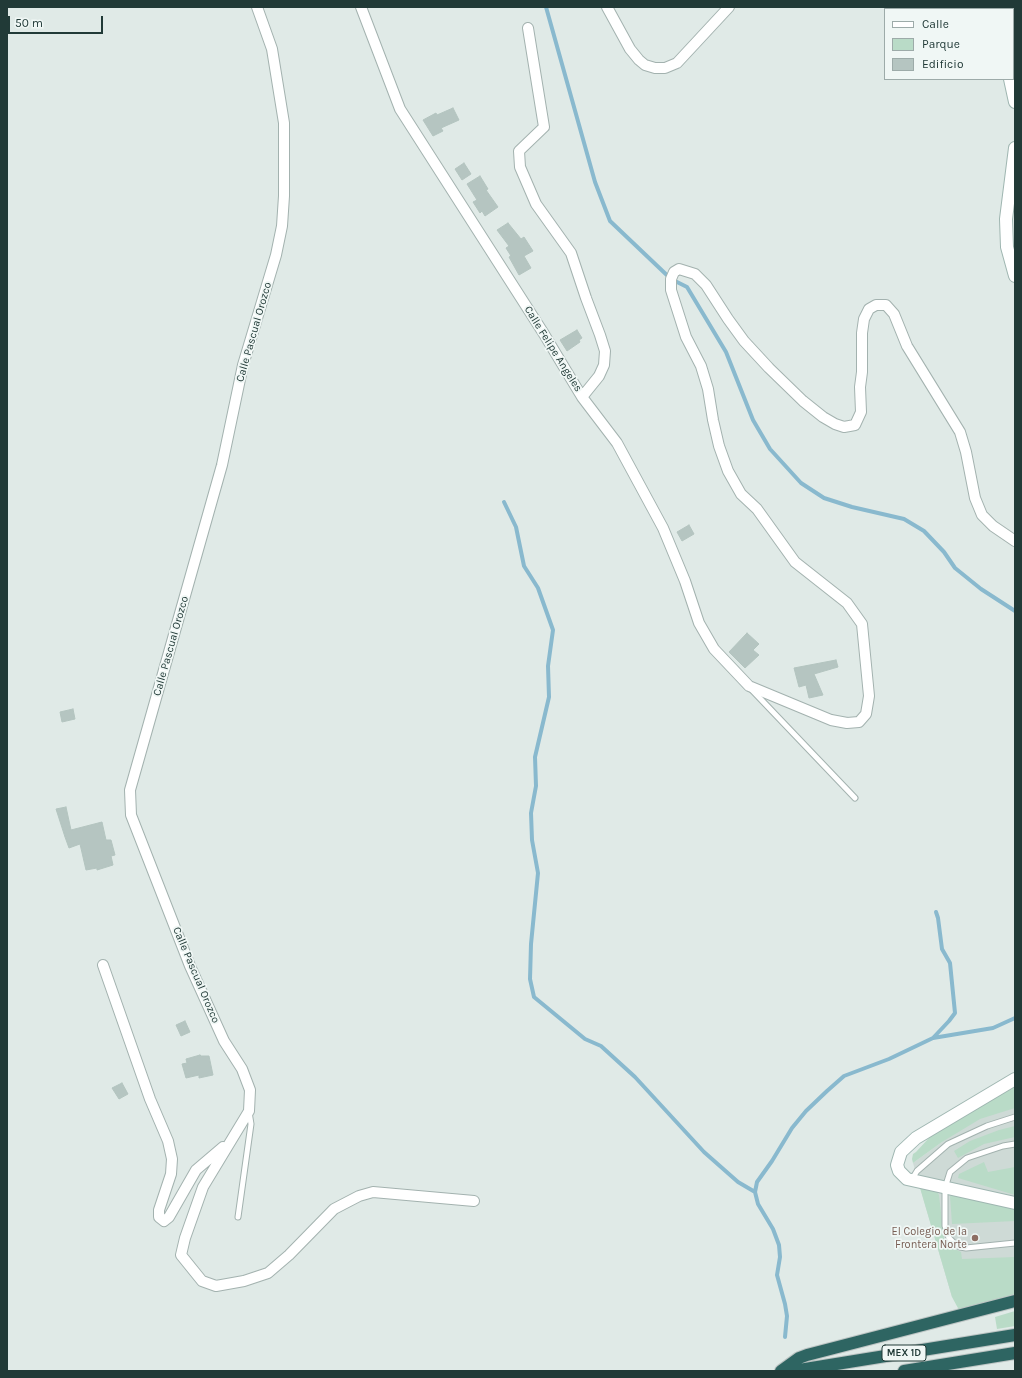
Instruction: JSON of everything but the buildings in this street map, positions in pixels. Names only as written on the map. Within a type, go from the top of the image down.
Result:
[{"type":"highway","points":[[781,1371],[799,1358],[807,1355],[1015,1301]]},
{"type":"highway","name":"MEX 1D","points":[[793,1371],[1015,1335]]},
{"type":"highway","name":"MEX 1D","points":[[904,1371],[1015,1353]]},
{"type":"main road","points":[[1010,80],[1015,102]]},
{"type":"main road","points":[[1015,148],[1006,218],[1007,248],[1015,276]]},
{"type":"main road","points":[[1015,1079],[916,1138],[901,1152],[898,1165],[900,1171],[907,1179],[1015,1203]]},
{"type":"street","name":"Calle Pascual Orozco","points":[[249,1111],[250,1090],[245,1076],[224,1041],[190,966],[131,815],[130,790],[222,464],[243,365],[276,255],[282,226],[284,196],[284,123],[272,49],[257,7]]},
{"type":"street","name":"Calle Felipe Angeles","points":[[361,7],[400,109],[544,334],[582,397],[618,443],[663,528],[685,581],[699,623],[714,649],[749,686]]},
{"type":"street","points":[[607,7],[630,49],[644,65],[655,68],[666,68],[677,63],[729,7]]},
{"type":"street","points":[[528,28],[544,127],[519,151],[520,167],[536,204],[571,253],[600,335],[604,351],[604,365],[599,376],[582,397]]},
{"type":"street","points":[[749,686],[831,720],[847,723],[859,722],[866,714],[869,696],[862,624],[847,604],[795,562],[757,509],[741,494],[728,471],[719,446],[703,371],[686,337],[671,290],[671,279],[674,272],[679,269],[696,274],[706,285],[744,341],[769,368],[803,400],[823,416],[835,424],[844,427],[855,425],[861,412],[860,386],[864,319],[869,309],[876,305],[886,305],[894,314],[907,346],[960,432],[966,452],[975,498],[982,515],[993,526],[1015,541]]},
{"type":"street","points":[[103,965],[150,1099],[168,1141],[172,1159],[171,1174],[159,1210],[159,1217],[164,1221],[169,1217],[196,1170],[229,1142]]},
{"type":"street","points":[[249,1111],[229,1142],[203,1188],[185,1238],[181,1255],[202,1281],[216,1286],[244,1281],[268,1273],[289,1255],[334,1209],[359,1196],[373,1192],[474,1201]]},
{"type":"lane","points":[[749,686],[855,798]]},
{"type":"lane","points":[[238,1217],[251,1124],[249,1111]]},
{"type":"lane","points":[[912,1180],[917,1171],[948,1144],[987,1126],[1015,1117]]},
{"type":"lane","points":[[1015,1144],[1003,1146],[967,1158],[950,1172],[945,1188],[945,1226],[949,1238],[954,1244],[966,1248],[1015,1243]]},
{"type":"shaded area","name":"El Colegio de la Frontera Norte","points":[[1015,1097],[1015,1289],[952,1297],[913,1163],[972,1120]]},
{"type":"green space","points":[[1015,1086],[1015,1108],[980,1119],[942,1142],[913,1163],[913,1154],[940,1126]]},
{"type":"green space","points":[[1015,1126],[1015,1137],[984,1144],[958,1158],[954,1151],[970,1141],[999,1130]]},
{"type":"green space","points":[[984,1162],[988,1172],[1015,1167],[1015,1195],[958,1178],[959,1174]]},
{"type":"green space","points":[[920,1188],[935,1189],[939,1195],[944,1239],[951,1247],[961,1252],[962,1259],[1015,1257],[1015,1294],[959,1310],[952,1297]]},
{"type":"green space","points":[[958,1195],[1015,1209],[1015,1221],[952,1224],[950,1196]]},
{"type":"green space","points":[[1015,1311],[1015,1326],[997,1329],[995,1317]]},
{"type":"waterway","points":[[546,7],[595,182],[610,221],[671,279],[687,287],[726,352],[753,420],[770,449],[801,483],[824,498],[852,507],[904,519],[924,531],[944,552],[955,568],[981,589],[1015,611]]},
{"type":"waterway","points":[[504,502],[516,527],[524,566],[538,588],[553,630],[548,666],[549,697],[535,757],[536,786],[531,813],[532,840],[538,873],[531,944],[530,979],[534,997],[585,1039],[601,1046],[635,1077],[704,1152],[738,1182],[755,1192]]},
{"type":"waterway","points":[[785,1337],[787,1316],[777,1275],[780,1257],[779,1245],[773,1229],[758,1204],[755,1192],[757,1182],[792,1128],[806,1111],[844,1076],[889,1059],[933,1038],[955,1013],[950,963],[942,949],[936,912]]},
{"type":"waterway","points":[[933,1038],[993,1028],[1015,1018]]},
{"type":"place","name":"El Colegio de la Frontera Norte","points":[[975,1238]]}]
